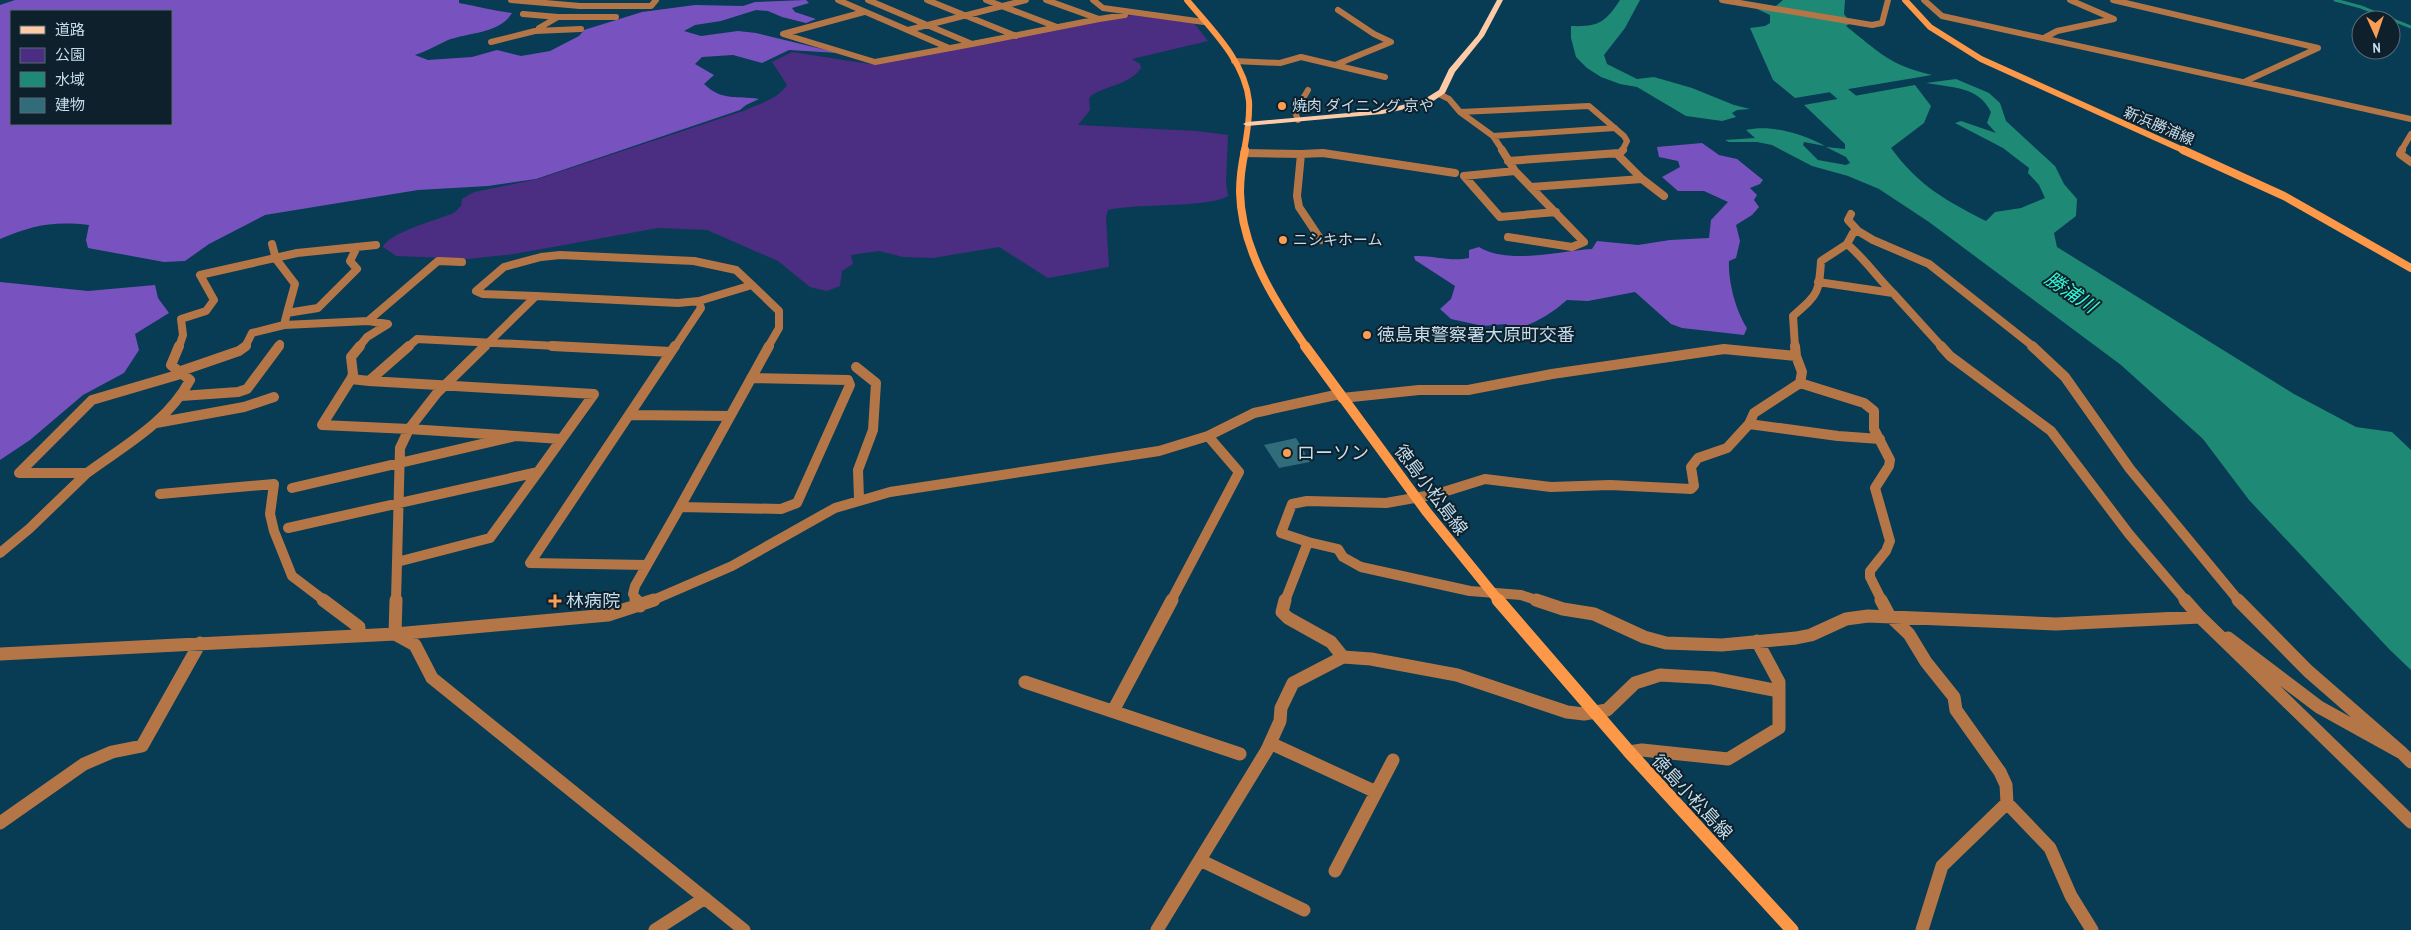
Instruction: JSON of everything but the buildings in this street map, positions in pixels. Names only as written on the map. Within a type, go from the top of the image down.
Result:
[{"type":"main road","name":"徳島小松島線","points":[[1188,0],[1234,61],[1248,95],[1240,192],[1245,225],[1256,260],[1275,298],[1297,335],[1416,498],[1489,591],[1594,714],[1792,930]]},
{"type":"main road","points":[[1247,124],[1400,110],[1426,102],[1439,94],[1452,71],[1481,36],[1500,0]]},
{"type":"main road","name":"新浜勝浦線","points":[[1905,0],[1913,12],[1932,30],[1981,59],[2284,196],[2411,268]]},
{"type":"street","points":[[511,0],[580,6],[651,6],[656,0]]},
{"type":"street","points":[[491,42],[516,33],[528,34],[589,0]]},
{"type":"street","points":[[838,0],[949,48]]},
{"type":"street","points":[[868,0],[972,44]]},
{"type":"street","points":[[927,0],[1016,36]]},
{"type":"street","points":[[986,0],[1058,27]]},
{"type":"street","points":[[908,30],[1026,0]]},
{"type":"street","points":[[1046,0],[1100,20]]},
{"type":"street","points":[[1093,0],[1103,8],[1204,22]]},
{"type":"street","points":[[1722,0],[1857,22],[1882,23],[1888,0]]},
{"type":"street","points":[[1924,0],[1942,16],[2411,119]]},
{"type":"street","points":[[2044,38],[2058,31],[2114,19],[2070,0]]},
{"type":"street","points":[[2113,0],[2318,48],[2244,82]]},
{"type":"street","points":[[1336,65],[1391,42],[1374,34],[1338,10]]},
{"type":"street","points":[[864,12],[783,34],[875,62],[1131,13]]},
{"type":"street","points":[[523,14],[558,17],[616,17]]},
{"type":"street","points":[[538,29],[581,29]]},
{"type":"street","points":[[1234,61],[1275,63],[1301,57],[1385,77]]},
{"type":"street","points":[[1298,120],[1295,112],[1308,90]]},
{"type":"street","points":[[1439,94],[1449,99],[1460,112],[1493,136],[1505,152],[1508,161],[1515,171],[1584,242],[1581,245],[1560,245],[1508,237]]},
{"type":"street","points":[[1460,112],[1576,105],[1589,106],[1627,141],[1624,150],[1619,153],[1508,161]]},
{"type":"street","points":[[1493,136],[1615,128]]},
{"type":"street","points":[[2411,134],[2400,154],[2411,162]]},
{"type":"street","points":[[1244,153],[1323,154],[1455,172]]},
{"type":"street","points":[[1619,153],[1620,158],[1642,179],[1664,196]]},
{"type":"street","points":[[1302,154],[1298,196],[1299,207],[1322,240]]},
{"type":"street","points":[[1515,171],[1464,176],[1500,217],[1556,212]]},
{"type":"street","points":[[1531,187],[1642,179]]},
{"type":"street","points":[[1851,214],[1848,220],[1858,231],[1929,264],[1987,308],[2052,363],[2065,377],[2130,469],[2229,591],[2308,671],[2407,758]]},
{"type":"street","points":[[1858,231],[1854,233],[1847,244],[1821,261],[1819,288],[1815,297],[1793,316],[1792,326],[1796,356],[1802,372],[1800,383],[1789,392],[1754,412],[1749,424],[1727,448],[1698,458],[1692,467],[1694,486],[1691,489],[1610,485],[1551,487],[1485,479],[1416,498],[1372,504],[1326,500],[1292,504],[1281,533],[1308,542],[1338,548],[1343,557],[1361,566],[1470,591],[1521,595],[1563,609],[1594,614],[1644,637],[1666,643],[1722,645],[1757,641],[1811,634],[1846,619],[1889,615],[2056,624],[2204,622],[2238,645],[2320,707],[2407,758]]},
{"type":"street","points":[[272,244],[276,259],[295,284],[284,325]]},
{"type":"street","points":[[1847,244],[1858,251],[1868,267],[1950,356],[2051,431],[2129,534],[2204,622],[2411,822]]},
{"type":"street","points":[[0,553],[29,529],[87,472],[156,423],[181,396],[190,380],[171,365],[173,356],[183,343],[184,334],[181,319],[209,309],[213,305],[214,300],[200,275],[297,253],[376,245]]},
{"type":"street","points":[[287,313],[318,308],[357,269],[350,261],[357,247]]},
{"type":"street","points":[[640,606],[633,594],[635,586],[779,328],[779,311],[769,299],[736,270],[694,262],[560,255],[541,257],[504,267],[476,291],[482,294],[678,303],[699,301],[752,285]]},
{"type":"street","points":[[368,321],[438,261],[462,262]]},
{"type":"street","points":[[1818,282],[1893,293]]},
{"type":"street","points":[[395,634],[400,448],[409,429],[445,385],[536,296]]},
{"type":"street","points":[[647,565],[530,563],[701,308],[699,301]]},
{"type":"street","points":[[87,472],[19,473],[92,400],[182,372],[239,350],[245,347],[252,333],[284,325],[368,321],[388,324],[367,337],[351,357],[353,374],[351,379],[340,392],[338,400],[322,425],[561,439]]},
{"type":"street","points":[[369,381],[417,339],[671,352]]},
{"type":"street","points":[[181,396],[238,392],[247,389],[280,344]]},
{"type":"street","points":[[0,654],[395,634],[608,616],[640,606],[742,560],[800,530],[834,509],[859,499],[890,492],[1159,451],[1208,436],[1254,413],[1341,396],[1419,390],[1468,390],[1552,374],[1724,350],[1752,350],[1796,356]]},
{"type":"street","points":[[856,367],[876,383],[873,430],[858,470],[859,499]]},
{"type":"street","points":[[680,507],[781,509],[791,507],[797,503],[850,385],[848,380],[751,378]]},
{"type":"street","points":[[351,379],[594,394],[490,538],[397,562]]},
{"type":"street","points":[[1800,383],[1871,407],[1874,411],[1874,429],[1890,460],[1890,466],[1875,488],[1890,541],[1886,551],[1870,571],[1870,577],[1889,615],[1909,634],[1926,662],[1954,697],[1956,710],[2006,785],[2008,803],[2050,848],[2071,896],[2092,930]]},
{"type":"street","points":[[156,423],[236,409],[274,397]]},
{"type":"street","points":[[629,415],[730,416]]},
{"type":"street","points":[[1749,424],[1838,436],[1880,439]]},
{"type":"street","points":[[292,488],[516,436]]},
{"type":"street","points":[[1113,710],[1239,472],[1208,436]]},
{"type":"street","points":[[288,528],[538,472]]},
{"type":"street","points":[[160,494],[274,484],[270,514],[274,531],[292,576],[359,627],[358,636]]},
{"type":"street","points":[[1308,542],[1282,612],[1288,618],[1331,642],[1343,657]]},
{"type":"street","points":[[395,634],[415,645],[432,678],[744,930]]},
{"type":"street","points":[[1629,752],[1642,750],[1728,759],[1779,728],[1778,682],[1757,641]]},
{"type":"street","points":[[0,823],[84,764],[112,752],[142,746],[200,643]]},
{"type":"street","points":[[1157,930],[1270,743],[1280,721],[1281,708],[1293,683],[1343,657],[1371,659],[1457,675],[1567,712],[1582,715],[1594,714],[1611,708],[1634,683],[1648,678],[1708,678],[1779,691]]},
{"type":"street","points":[[1026,682],[1240,754]]},
{"type":"street","points":[[1270,743],[1376,792]]},
{"type":"street","points":[[1335,871],[1393,760]]},
{"type":"street","points":[[1922,930],[1942,866],[2008,803]]},
{"type":"street","points":[[1200,860],[1304,910]]},
{"type":"street","points":[[655,930],[705,898]]},
{"type":"green space","points":[[1132,15],[1194,23],[1208,41],[1132,59],[1140,64],[1141,68],[1131,78],[1092,95],[1089,98],[1090,110],[1078,125],[1197,131],[1228,135],[1226,183],[1228,196],[1219,200],[1190,204],[1108,210],[1106,217],[1109,267],[1048,278],[999,247],[933,258],[903,257],[879,251],[851,255],[853,264],[842,271],[840,286],[827,291],[810,287],[778,261],[707,230],[658,228],[514,254],[468,259],[396,256],[383,247],[394,237],[404,232],[454,213],[461,206],[462,199],[474,192],[538,179],[743,111],[767,101],[787,85],[772,62],[792,52],[870,64]]},
{"type":"shaded area","points":[[15,0],[459,0],[459,3],[512,13],[506,20],[492,29],[456,37],[415,55],[428,60],[472,57],[497,50],[521,56],[550,51],[579,36],[584,30],[642,12],[695,5],[743,6],[755,2],[806,0],[809,3],[792,8],[795,12],[816,19],[806,23],[782,17],[768,11],[756,10],[721,21],[695,25],[684,31],[701,36],[738,31],[756,33],[838,53],[789,50],[762,63],[733,55],[702,57],[695,64],[714,75],[704,84],[711,90],[724,96],[759,99],[740,110],[536,179],[488,186],[418,190],[265,215],[209,244],[185,261],[164,262],[88,248],[86,240],[89,225],[43,225],[0,239],[0,5]]},
{"type":"shaded area","points":[[1702,143],[1719,155],[1737,159],[1763,180],[1760,184],[1750,188],[1757,195],[1754,200],[1759,207],[1752,215],[1736,225],[1740,241],[1736,258],[1729,261],[1734,296],[1739,313],[1747,328],[1744,335],[1682,328],[1671,324],[1635,292],[1588,301],[1567,300],[1543,317],[1516,329],[1506,324],[1483,326],[1451,319],[1440,309],[1451,299],[1455,286],[1415,260],[1414,256],[1462,259],[1469,258],[1469,250],[1479,247],[1505,255],[1534,256],[1592,249],[1597,241],[1638,245],[1670,240],[1709,238],[1711,220],[1728,202],[1704,191],[1678,191],[1662,177],[1680,167],[1678,161],[1659,157],[1657,147]]},
{"type":"shaded area","points":[[0,282],[88,291],[155,285],[158,298],[169,313],[135,334],[139,350],[124,373],[83,395],[30,440],[0,460]]},
{"type":"water","points":[[1620,0],[1640,0],[1625,28],[1604,55],[1607,64],[1637,79],[1654,77],[1692,88],[1734,105],[1750,109],[1737,110],[1732,113],[1736,117],[1722,121],[1686,116],[1637,87],[1620,84],[1601,77],[1587,68],[1576,57],[1571,38],[1571,26],[1588,26],[1600,22],[1610,14]]},
{"type":"water","points":[[1783,0],[1845,0],[1844,14],[1851,23],[1846,26],[1876,50],[1895,62],[1932,75],[1795,98],[1773,80],[1750,28],[1765,26],[1770,23],[1770,15],[1755,8],[1776,6]]},
{"type":"water","points":[[1956,79],[1989,93],[2000,103],[2006,121],[2055,166],[2064,184],[2077,199],[2076,216],[2054,233],[2057,247],[2294,394],[2356,427],[2392,432],[2411,450],[2411,670],[2249,500],[2203,439],[2121,365],[1929,222],[1879,189],[1848,176],[1812,166],[1772,145],[1757,142],[1729,142],[1725,140],[1755,138],[1746,130],[1756,128],[1787,131],[1825,146],[1804,142],[1803,145],[1818,160],[1846,165],[1850,163],[1846,157],[1826,147],[1845,149],[1845,144],[1804,105],[1915,85],[1931,106],[1924,123],[1891,148],[1901,161],[1923,182],[1945,199],[1986,221],[1995,212],[2021,208],[2045,198],[2039,185],[2028,173],[2029,168],[2003,148],[1955,123],[1961,121],[1996,133],[1987,123],[1991,112],[1986,103],[1979,97],[1964,90],[1926,83]]},
{"type":"waterway","name":"勝浦川","points":[[1798,0],[1789,33],[1825,79],[1864,112],[1868,130]]},
{"type":"waterway","points":[[2335,0],[2361,7],[2411,27]]},
{"type":"place","name":"焼肉 ダイニング 京や","points":[[1282,106]]},
{"type":"place","name":"ニシキホーム","points":[[1283,240]]},
{"type":"place","name":"徳島東警察署大原町交番","points":[[1367,335]]},
{"type":"place","name":"ローソン","points":[[1287,453]]},
{"type":"place","name":"林病院","points":[[555,601]]}]
